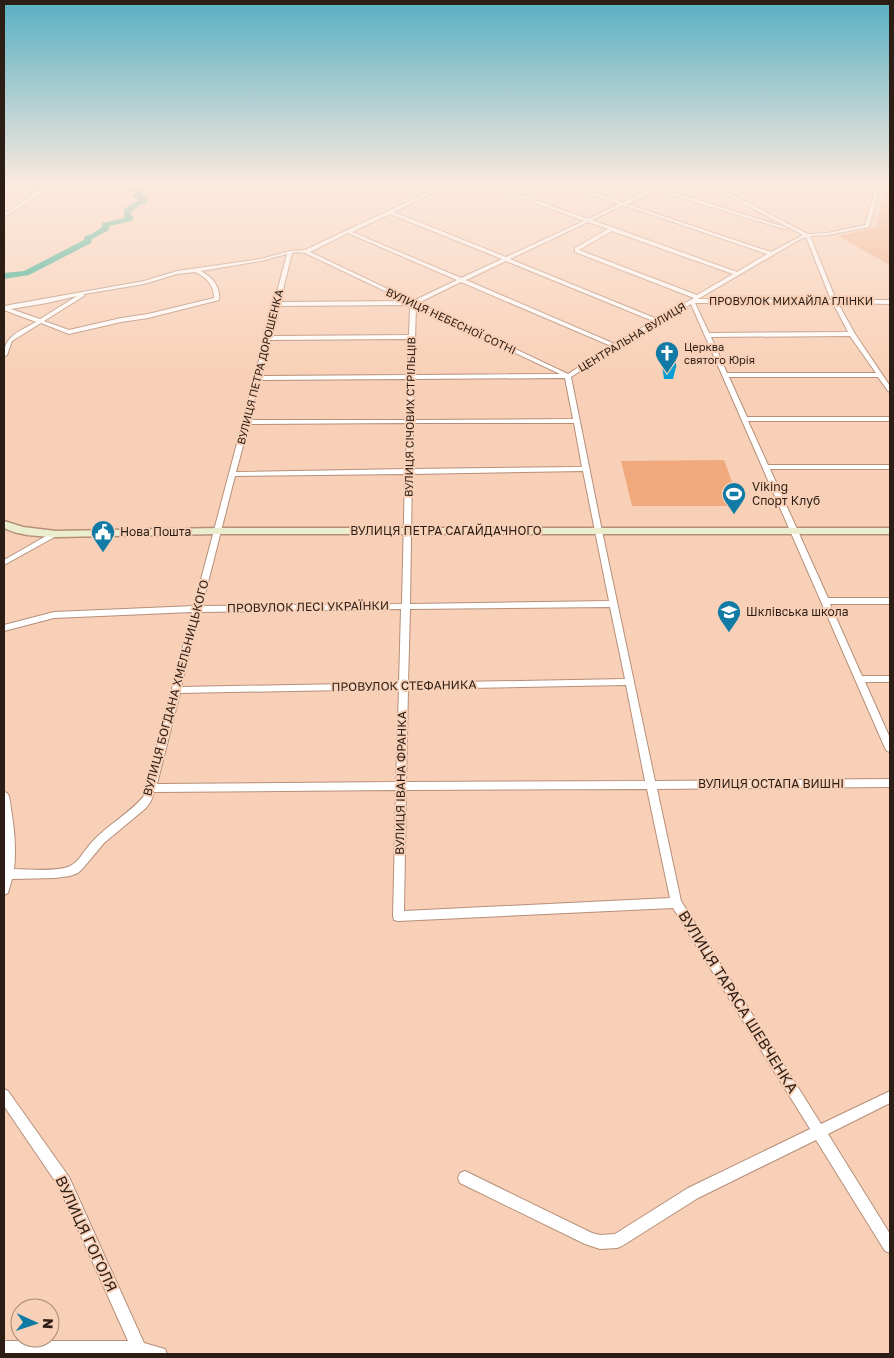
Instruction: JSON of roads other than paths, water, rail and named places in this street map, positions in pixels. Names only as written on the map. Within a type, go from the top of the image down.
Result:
[{"type":"street","points":[[4,308],[30,305],[195,270],[261,260],[290,252],[306,252],[312,249]]},
{"type":"street","points":[[389,249],[616,346]]},
{"type":"street","points":[[482,249],[658,321]]},
{"type":"street","points":[[276,304],[413,303],[526,249]]},
{"type":"street","points":[[577,249],[695,299],[707,335],[890,748]]},
{"type":"street","points":[[669,249],[738,274]]},
{"type":"street","points":[[757,249],[771,254]]},
{"type":"street","name":"ЦЕНТРАЛЬНА ВУЛИЦЯ","points":[[598,531],[568,376],[779,249]]},
{"type":"street","points":[[812,249],[834,301],[852,334],[890,390]]},
{"type":"street","name":"ВУЛИЦЯ ПЕТРА ДОРОШЕНКА","points":[[218,530],[290,252]]},
{"type":"street","name":"ВУЛИЦЯ НЕБЕСНОЇ СОТНІ","points":[[306,252],[568,376]]},
{"type":"street","points":[[4,308],[69,332],[148,316],[216,299],[217,295],[213,284],[202,273],[195,270]]},
{"type":"street","points":[[4,355],[10,340],[86,292]]},
{"type":"street","name":"ПРОВУЛОК МИХАЙЛА ГЛІНКИ","points":[[695,299],[890,302]]},
{"type":"street","name":"ВУЛИЦЯ СІЧОВИХ СТРІЛЬЦІВ","points":[[407,531],[413,303]]},
{"type":"street","points":[[707,335],[852,334]]},
{"type":"street","points":[[267,338],[412,337]]},
{"type":"street","points":[[725,375],[880,374]]},
{"type":"street","points":[[257,378],[568,376]]},
{"type":"street","points":[[744,419],[890,418]]},
{"type":"street","points":[[246,422],[576,420]]},
{"type":"street","points":[[766,467],[890,467]]},
{"type":"street","points":[[232,474],[586,470]]},
{"type":"street","name":"ВУЛИЦЯ ПЕТРА САГАЙДАЧНОГО","points":[[4,524],[12,529],[32,533],[56,534],[218,530],[890,531]]},
{"type":"street","name":"ВУЛИЦЯ БОГДАНА ХМЕЛЬНИЦЬКОГО","points":[[8,874],[59,872],[81,866],[104,836],[142,806],[151,788],[218,530]]},
{"type":"street","name":"ВУЛИЦЯ ІВАНА ФРАНКА","points":[[398,916],[407,531]]},
{"type":"street","name":"ВУЛИЦЯ ТАРАСА ШЕВЧЕНКА","points":[[598,531],[676,904],[890,1246]]},
{"type":"street","points":[[4,563],[56,534]]},
{"type":"street","points":[[825,601],[890,601]]},
{"type":"street","name":"ПРОВУЛОК ЛЕСІ УКРАЇНКИ","points":[[4,628],[54,615],[198,608],[614,604]]},
{"type":"street","points":[[860,679],[890,679]]},
{"type":"street","name":"ПРОВУЛОК СТЕФАНИКА","points":[[177,690],[630,682]]},
{"type":"street","name":"ВУЛИЦЯ ОСТАПА ВИШНІ","points":[[151,788],[890,783]]},
{"type":"street","points":[[4,796],[11,834],[8,874],[4,890]]},
{"type":"street","points":[[398,916],[676,904]]},
{"type":"street","name":"ВУЛИЦЯ ГОГОЛЯ","points":[[4,1095],[64,1182],[140,1352]]},
{"type":"street","points":[[465,1178],[590,1239],[600,1242],[617,1241],[693,1193],[890,1097]]},
{"type":"street","points":[[4,1348],[160,1354]]},
{"type":"waterway","points":[[4,276],[26,273],[70,249]]},
{"type":"place","name":"Церква святого Юрія","points":[[667,374]]},
{"type":"place","name":"Viking Спорт Клуб","points":[[734,515]]},
{"type":"place","name":"Нова Пошта","points":[[103,553]]},
{"type":"place","name":"Шклівська школа","points":[[729,633]]}]
